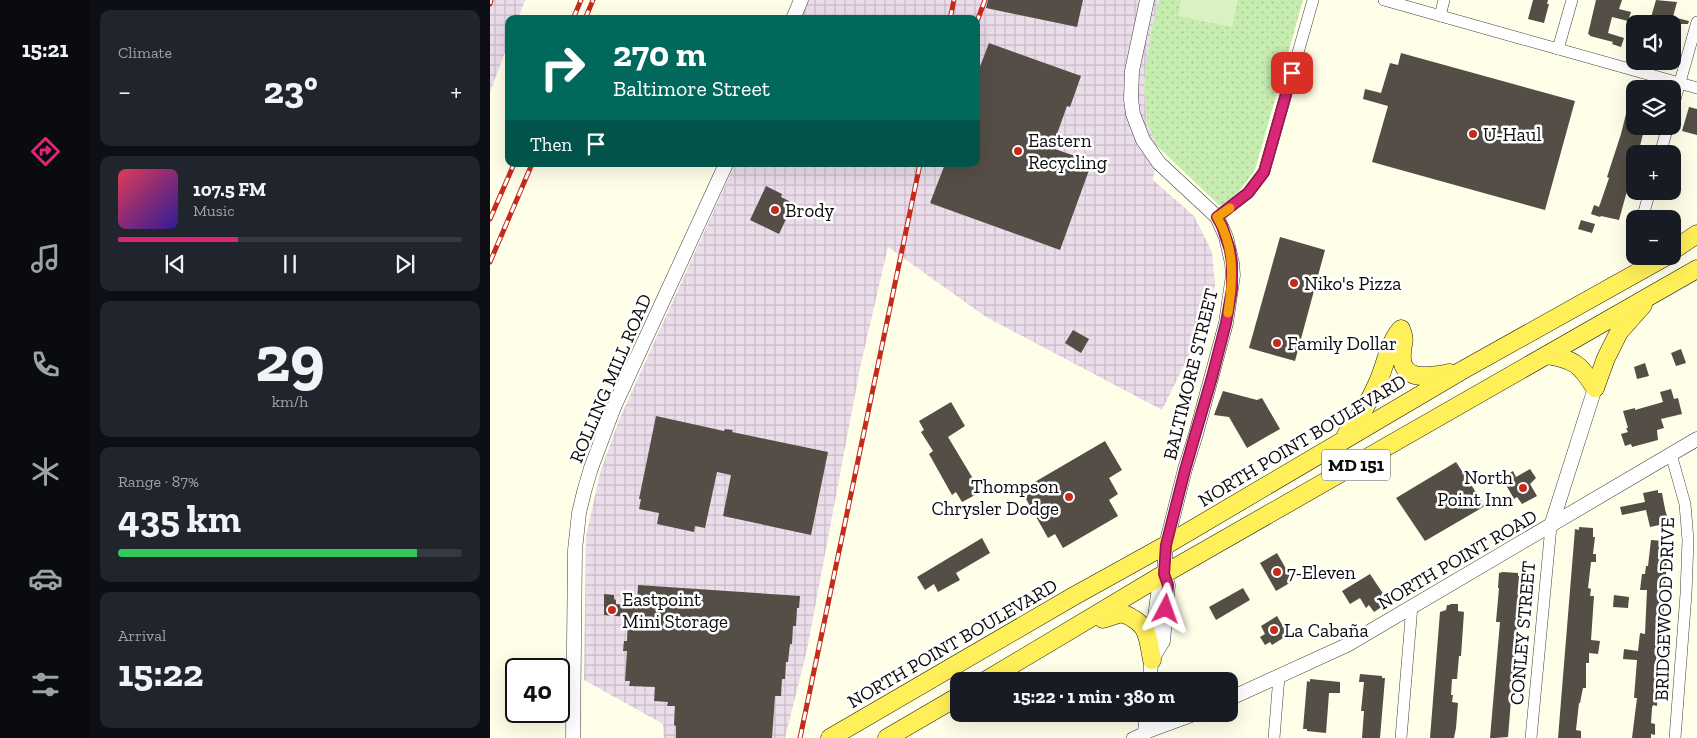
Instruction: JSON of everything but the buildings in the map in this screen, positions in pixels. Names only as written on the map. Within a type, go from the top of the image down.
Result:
[{"type":"main road","points":[[1681,246],[1697,234]]},
{"type":"main road","points":[[1681,248],[1697,240]]},
{"type":"main road","name":"NORTH POINT BOULEVARD","points":[[830,738],[1074,596],[1166,545],[1461,371],[1650,265]]},
{"type":"main road","name":"MD 151","points":[[1000,672],[1164,574],[1697,269]]},
{"type":"main road","points":[[1595,388],[1606,358],[1619,332],[1659,290],[1697,284]]},
{"type":"main road","points":[[1341,441],[1359,418],[1378,382],[1393,338],[1401,329],[1405,341],[1402,353],[1404,366],[1415,376],[1425,377],[1461,371]]},
{"type":"main road","points":[[1547,355],[1562,357],[1573,362],[1585,371],[1595,388]]},
{"type":"main road","points":[[1061,637],[1114,614],[1122,613],[1138,620],[1144,626],[1152,660]]},
{"type":"main road","points":[[887,738],[950,701]]},
{"type":"street","points":[[795,15],[801,0]]},
{"type":"street","points":[[1147,0],[1132,71],[1131,99],[1134,114],[1143,140],[1159,164],[1217,217],[1248,193],[1264,172],[1313,0]]},
{"type":"street","points":[[1384,0],[1666,80]]},
{"type":"street","points":[[1440,16],[1444,0]]},
{"type":"street","points":[[1558,50],[1572,0]]},
{"type":"street","points":[[1681,80],[1697,22]]},
{"type":"street","points":[[1681,84],[1697,88]]},
{"type":"street","name":"ROLLING MILL ROAD","points":[[573,738],[575,550],[579,513],[590,468],[618,398],[725,167]]},
{"type":"street","name":"BALTIMORE STREET","points":[[1151,672],[1152,641],[1158,594],[1164,574],[1166,545],[1226,323],[1230,298],[1232,263],[1226,237],[1217,217]]},
{"type":"street","name":"CONLEY STREET","points":[[1531,738],[1551,526],[1595,388]]},
{"type":"street","name":"NORTH POINT ROAD","points":[[1238,695],[1347,645],[1697,439]]},
{"type":"street","name":"BRIDGEWOOD DRIVE","points":[[1671,454],[1681,485],[1687,517],[1692,594],[1675,738]]},
{"type":"street","points":[[1401,738],[1412,606]]},
{"type":"street","points":[[1274,738],[1279,676]]},
{"type":"street","points":[[1145,735],[1146,722]]},
{"type":"street","points":[[1132,738],[1145,735],[1175,722]]},
{"type":"shaded area","points":[[490,0],[525,0],[519,15],[505,15],[505,53],[490,92]]},
{"type":"shaded area","points":[[807,0],[1159,0],[1150,36],[1144,84],[1147,124],[1158,147],[1153,180],[1194,216],[1212,252],[1215,286],[1199,335],[1162,410],[986,317],[888,247],[860,368],[807,650],[785,738],[664,738],[663,724],[584,680],[586,536],[600,473],[619,420],[734,167],[980,167],[980,15],[802,15]]},
{"type":"green space","points":[[1159,0],[1303,0],[1255,170],[1235,197],[1220,206],[1158,147],[1147,124],[1144,84],[1150,36]]},
{"type":"green space","points":[[1181,0],[1238,0],[1232,27],[1178,16]]},
{"type":"railway","points":[[490,4],[491,0]]},
{"type":"railway","points":[[575,15],[581,0]]},
{"type":"railway","points":[[587,15],[593,0]]},
{"type":"railway","points":[[951,15],[954,0]]},
{"type":"railway","points":[[979,15],[985,0]]},
{"type":"railway","points":[[490,219],[513,167]]},
{"type":"railway","points":[[490,262],[531,167]]},
{"type":"railway","points":[[800,738],[919,167]]},
{"type":"slow traffic","points":[[1228,313],[1232,289],[1232,263],[1226,237],[1217,217],[1230,208]]},
{"type":"place","name":"U-Haul","points":[[1473,134]]},
{"type":"place","name":"Eastern Recycling","points":[[1018,151]]},
{"type":"place","name":"Brody","points":[[775,210]]},
{"type":"place","name":"Niko's Pizza","points":[[1294,283]]},
{"type":"place","name":"Family Dollar","points":[[1277,343]]},
{"type":"place","name":"North Point Inn","points":[[1523,488]]},
{"type":"place","name":"Thompson Chrysler Dodge","points":[[1069,497]]},
{"type":"place","name":"7-Eleven","points":[[1277,572]]},
{"type":"place","name":"Eastpoint Mini Storage","points":[[612,610]]},
{"type":"place","name":"La Cabaña","points":[[1274,630]]},
{"type":"route","points":[[1166,609],[1168,585],[1164,574],[1166,545],[1226,323],[1232,289],[1233,275],[1230,250],[1217,217],[1248,193],[1264,172],[1292,73]]}]
